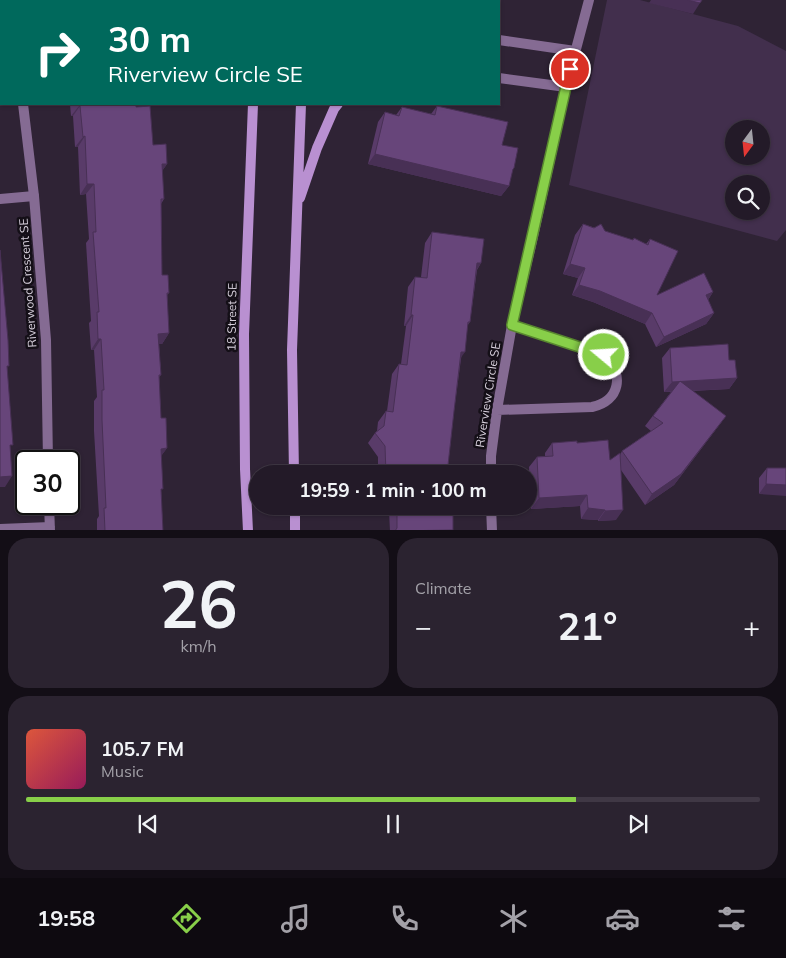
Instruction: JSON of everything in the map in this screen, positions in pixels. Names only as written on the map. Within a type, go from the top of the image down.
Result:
[{"type":"main road","name":"18 Street SE","points":[[248,530],[245,469],[244,334],[253,105]]},
{"type":"main road","points":[[294,465],[292,350],[301,105]]},
{"type":"main road","points":[[296,209],[317,148],[337,105]]},
{"type":"main road","points":[[295,515],[295,530]]},
{"type":"street","name":"Riverview Circle SE","points":[[491,465],[497,410],[512,325],[566,87],[589,0]]},
{"type":"street","points":[[500,40],[575,51]]},
{"type":"street","points":[[500,78],[566,87]]},
{"type":"street","name":"Riverwood Crescent SE","points":[[23,105],[34,196],[46,340],[48,450]]},
{"type":"street","points":[[0,199],[34,196]]},
{"type":"street","points":[[497,410],[592,407],[607,401],[613,394],[616,386],[615,369],[604,355],[512,325]]},
{"type":"street","points":[[0,529],[50,529],[50,515]]},
{"type":"street","points":[[491,515],[492,530]]},
{"type":"shaded area","points":[[607,0],[640,0],[738,26],[786,51],[786,230],[777,241],[569,185]]},
{"type":"building","points":[[687,0],[702,0],[700,3]]},
{"type":"building","points":[[79,106],[150,106],[153,145],[166,144],[167,164],[162,164],[164,199],[161,199],[162,275],[168,275],[169,333],[158,334],[161,375],[159,375],[161,418],[166,418],[167,448],[161,449],[163,530],[105,530],[104,508],[106,508],[102,420],[102,390],[104,390],[101,339],[98,339],[97,312],[99,312],[93,232],[96,232],[94,184],[87,184],[85,136],[83,137]]},
{"type":"building","points":[[437,106],[508,122],[502,145],[518,148],[509,186],[375,154],[385,112],[399,116],[402,107],[435,115]]},
{"type":"building","points":[[583,224],[594,228],[601,224],[605,231],[633,240],[634,238],[648,245],[650,239],[678,251],[657,295],[704,273],[713,292],[706,295],[714,313],[664,337],[652,313],[600,291],[579,285],[585,268],[570,264]]},
{"type":"building","points":[[432,232],[484,239],[481,263],[477,263],[465,352],[461,352],[448,465],[386,465],[385,446],[375,433],[384,426],[386,411],[393,412],[399,364],[407,365],[415,277],[427,278]]},
{"type":"building","points":[[0,250],[8,340],[9,366],[7,366],[13,445],[10,445],[12,476],[0,477]]},
{"type":"building","points":[[728,344],[729,360],[735,360],[737,378],[672,382],[670,348]]},
{"type":"building","points":[[680,381],[726,416],[681,474],[652,494],[622,451],[663,423],[653,416]]},
{"type":"building","points":[[608,440],[610,460],[620,453],[623,510],[605,511],[588,508],[587,495],[539,498],[537,457],[553,456],[552,443]]},
{"type":"building","points":[[767,468],[786,468],[786,485],[766,484]]},
{"type":"building","points":[[397,515],[453,515],[453,530],[396,530]]},
{"type":"route","points":[[570,69],[512,325],[604,355]]}]
